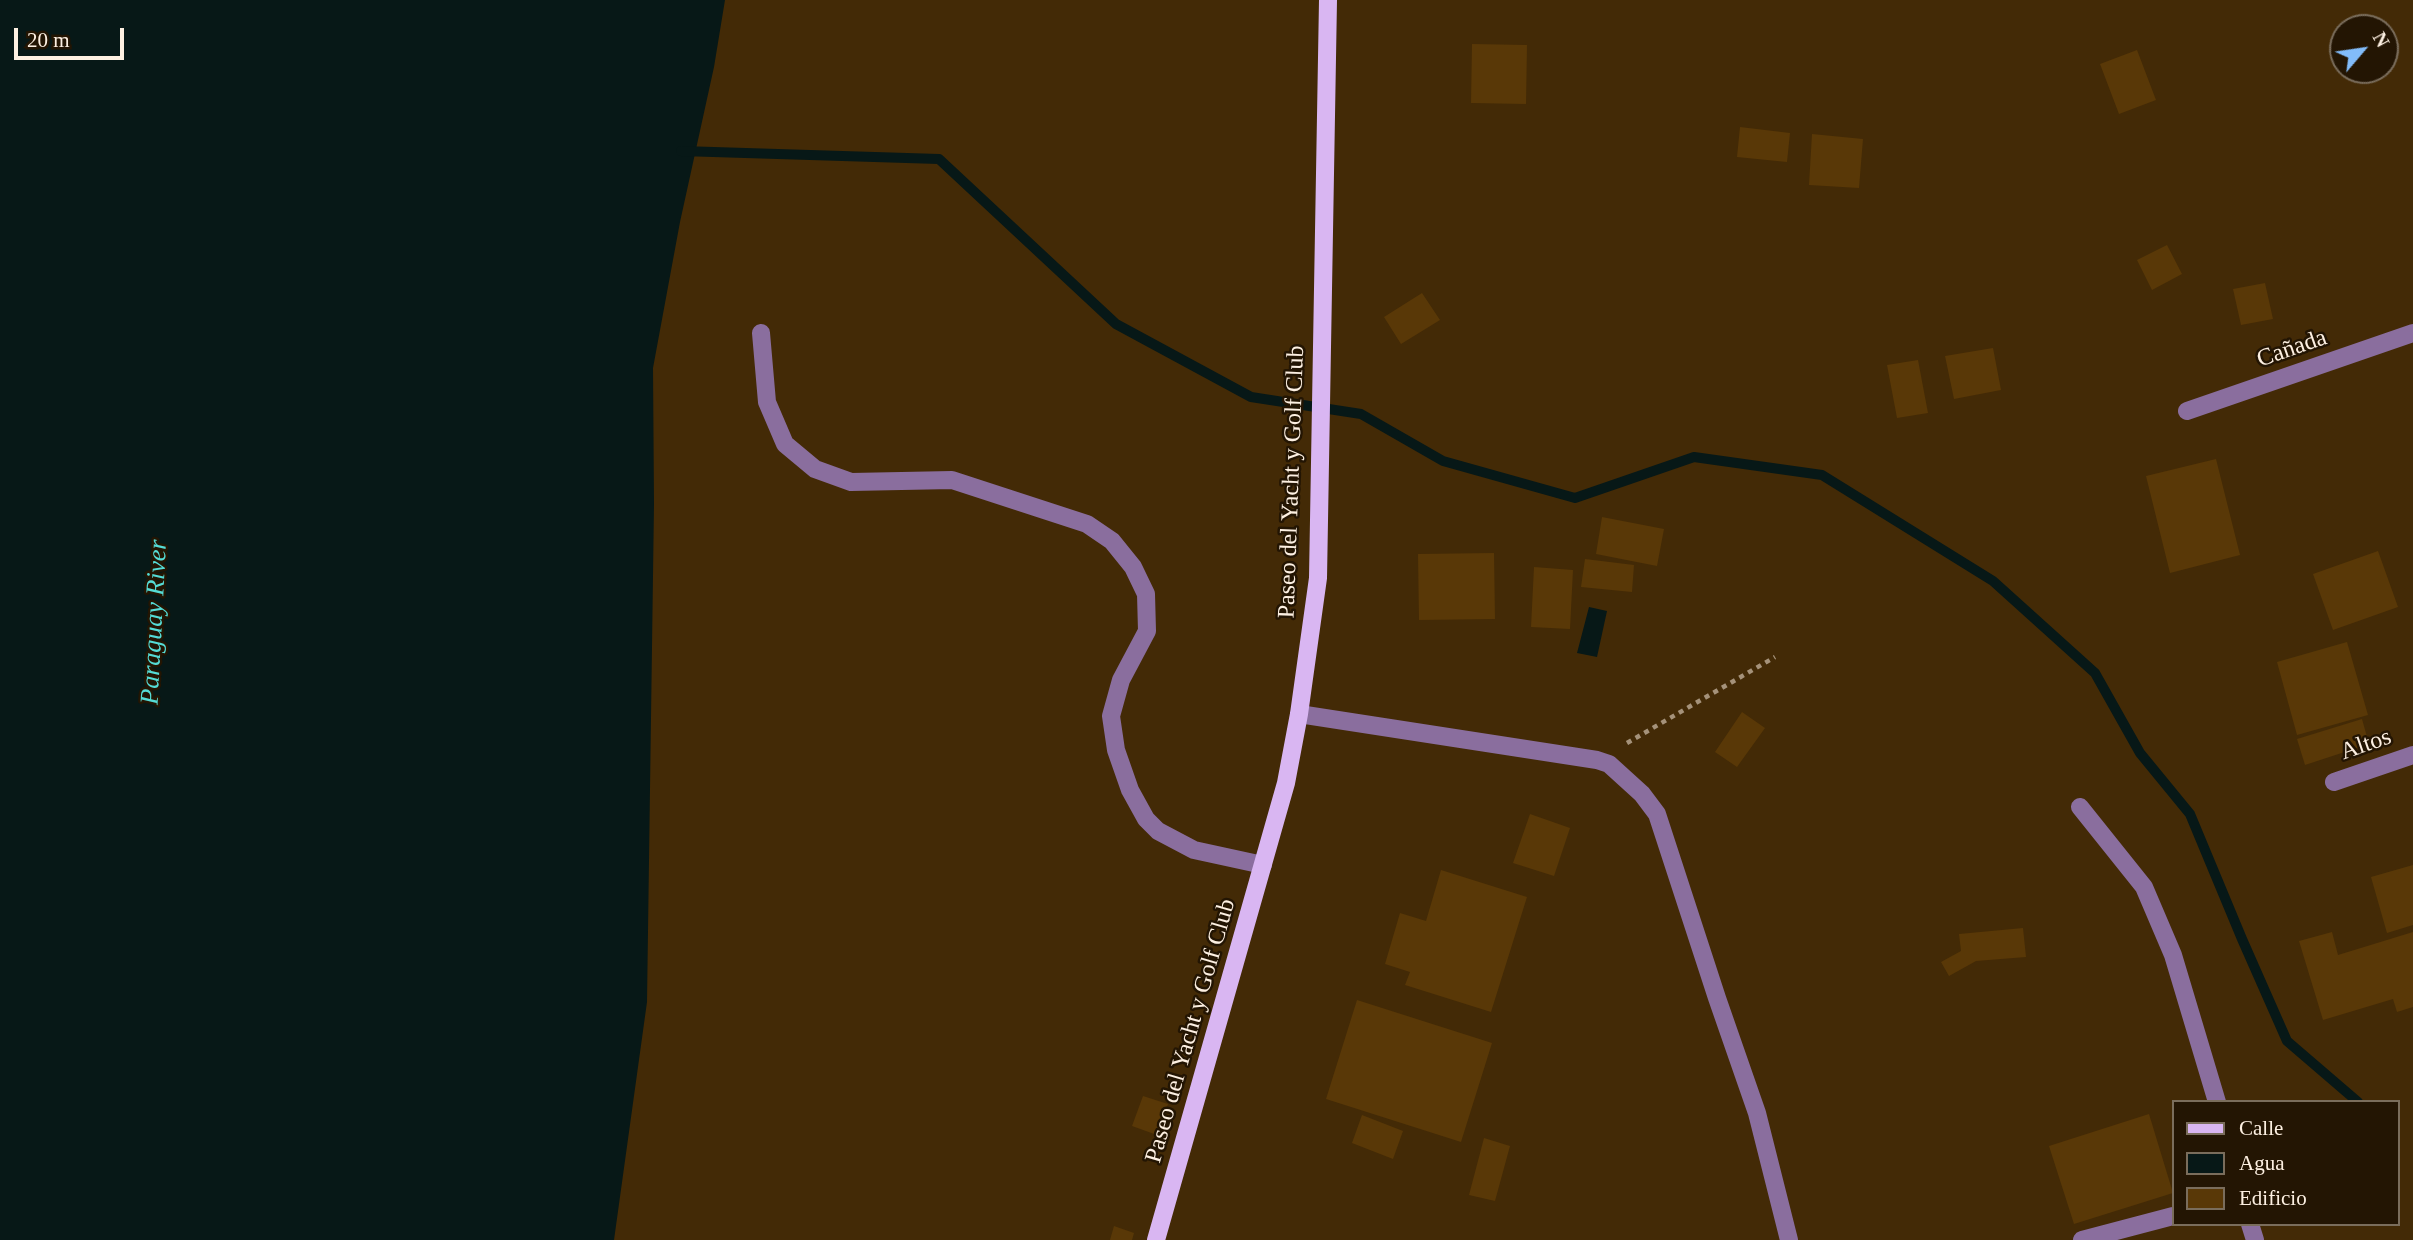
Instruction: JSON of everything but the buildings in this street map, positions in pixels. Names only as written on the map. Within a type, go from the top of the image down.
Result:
[{"type":"main road","name":"Paseo del Yacht y Golf Club","points":[[1156,1240],[1286,783],[1299,714],[1318,578],[1328,0]]},
{"type":"street","points":[[761,333],[767,402],[785,444],[816,469],[851,482],[952,480],[1087,524],[1112,541],[1133,567],[1146,594],[1147,631],[1121,680],[1111,716],[1116,750],[1130,790],[1146,819],[1158,831],[1194,850],[1263,865]]},
{"type":"street","name":"Cañada","points":[[2187,411],[2413,333]]},
{"type":"street","points":[[1299,714],[1597,760],[1609,764],[1629,781],[1657,814],[1757,1113],[1789,1240]]},
{"type":"street","name":"Altos","points":[[2334,782],[2413,755]]},
{"type":"street","points":[[2080,807],[2144,887],[2173,955],[2216,1100]]},
{"type":"street","points":[[2082,1240],[2172,1216]]},
{"type":"path","points":[[1597,760],[1775,657]]},
{"type":"water","name":"Paraguay River","points":[[0,0],[725,0],[653,368],[654,504],[647,1002],[614,1240],[0,1240]]},
{"type":"water","points":[[1589,607],[1607,611],[1597,657],[1577,653]]},
{"type":"waterway","points":[[681,151],[939,159],[1116,324],[1251,397],[1361,414],[1443,461],[1575,498],[1694,457],[1822,475],[1993,581],[2095,673],[2140,753],[2190,814],[2287,1041],[2356,1100]]}]
